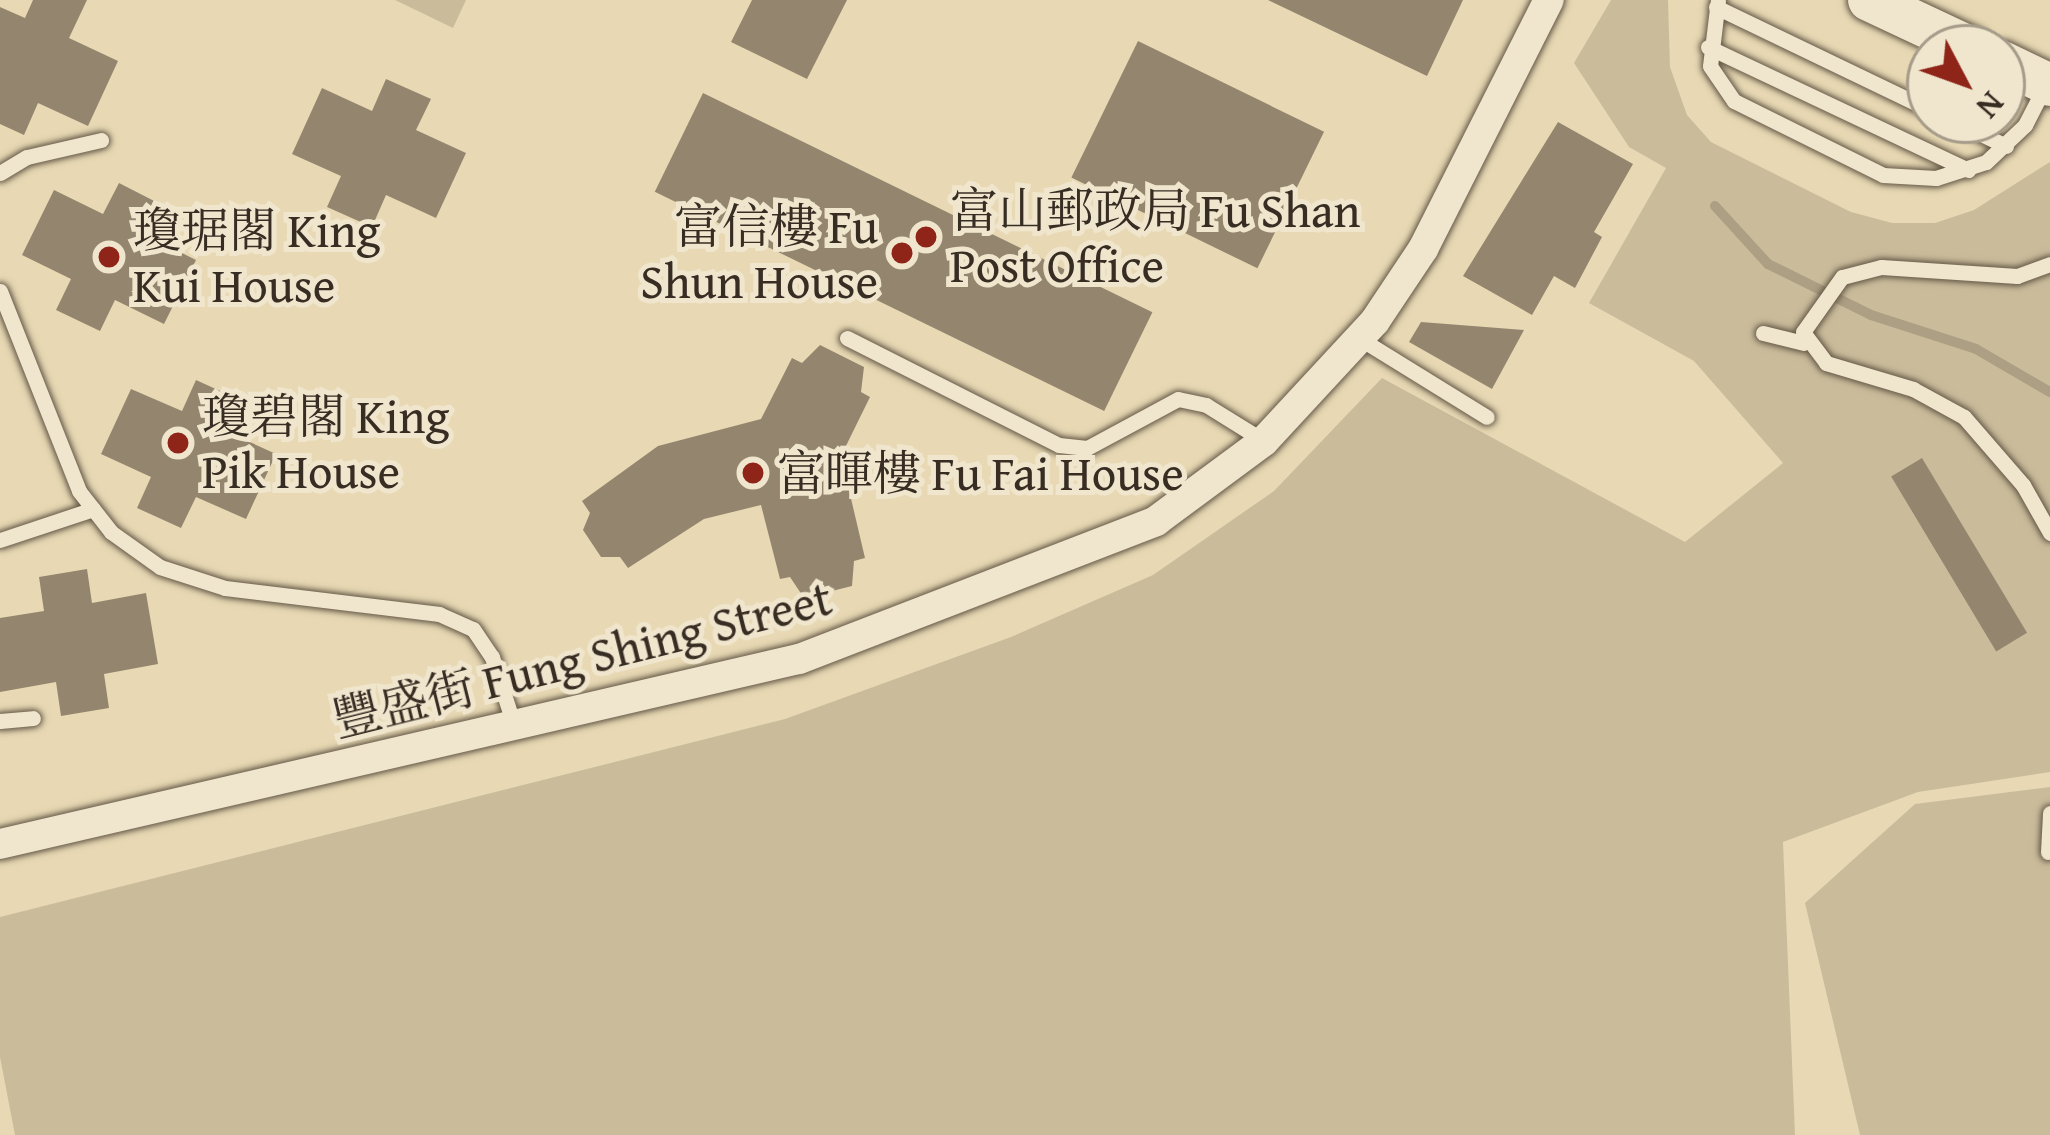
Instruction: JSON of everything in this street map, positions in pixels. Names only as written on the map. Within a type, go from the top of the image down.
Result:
[{"type":"main road","points":[[1869,0],[1920,24]]},
{"type":"street","name":"豐盛街 Fung Shing Street","points":[[0,844],[799,659],[1112,544],[1210,487],[1264,441],[1359,338],[1423,249],[1550,0]]},
{"type":"lane","points":[[1906,98],[1717,4],[1708,46],[1720,86],[1779,126],[1883,175],[1936,178],[1968,170],[2006,146],[2048,84]]},
{"type":"lane","points":[[1708,46],[1968,170]]},
{"type":"lane","points":[[0,172],[27,157],[101,140]]},
{"type":"lane","points":[[2002,144],[2006,146]]},
{"type":"lane","points":[[1804,343],[1809,321],[1842,277],[1881,267],[2017,276],[2050,264]]},
{"type":"lane","points":[[0,291],[93,509],[160,567],[225,588],[439,614],[472,629],[493,657],[514,725]]},
{"type":"lane","points":[[1763,333],[1804,343],[1826,363],[1913,389],[1964,417],[2023,485],[2050,533]]},
{"type":"lane","points":[[848,338],[1060,445],[1087,448],[1178,399],[1206,405],[1264,441]]},
{"type":"lane","points":[[1359,338],[1487,417]]},
{"type":"lane","points":[[0,540],[93,509]]},
{"type":"lane","points":[[0,721],[32,718]]},
{"type":"lane","points":[[2048,852],[2050,813]]},
{"type":"shaded area","points":[[395,0],[466,0],[453,28]]},
{"type":"shaded area","points":[[1611,0],[1668,0],[1670,67],[1687,115],[1711,142],[1851,212],[1892,223],[1935,223],[1974,210],[2050,162],[2050,772],[1918,792],[1783,842],[1795,1135],[15,1135],[0,1057],[0,917],[785,719],[1011,637],[1153,575],[1274,491],[1382,378],[1685,542],[1783,463],[1694,361],[1589,303],[1666,168],[1629,147],[1574,63]]},
{"type":"shaded area","points":[[2050,787],[2050,1135],[1860,1135],[1805,903],[1915,804]]},
{"type":"building","points":[[33,0],[87,0],[69,38],[118,61],[88,126],[38,103],[24,135],[0,124],[0,7],[25,18]]},
{"type":"building","points":[[752,0],[847,0],[807,79],[731,42]]},
{"type":"building","points":[[1268,0],[1463,0],[1427,76]]},
{"type":"building","points":[[1138,41],[1324,132],[1257,268],[1071,178]]},
{"type":"building","points":[[386,79],[431,99],[416,130],[466,153],[436,218],[386,195],[372,227],[327,207],[341,176],[292,154],[322,88],[372,111]]},
{"type":"building","name":"富信樓 Fu Shun House","points":[[703,93],[1152,312],[1104,411],[655,192]]},
{"type":"building","points":[[1558,122],[1633,164],[1594,232],[1602,237],[1575,288],[1554,276],[1532,315],[1463,276]]},
{"type":"building","name":"瓊琚閣 King Kui House","points":[[119,183],[162,205],[148,236],[196,260],[164,324],[115,300],[100,331],[56,310],[71,279],[22,255],[54,190],[103,214]]},
{"type":"building","points":[[1421,322],[1524,330],[1492,389],[1409,342]]},
{"type":"building","name":"富暉樓 Fu Fai House","points":[[820,345],[864,367],[861,392],[870,397],[841,456],[865,558],[854,561],[852,586],[804,598],[790,577],[780,579],[761,505],[704,519],[628,568],[620,557],[601,557],[583,530],[590,513],[582,501],[658,446],[761,419],[792,358],[802,363]]},
{"type":"building","name":"瓊碧閣 King Pik House","points":[[196,380],[240,400],[226,431],[276,454],[246,519],[196,497],[181,528],[137,508],[151,477],[101,454],[131,389],[182,411]]},
{"type":"building","points":[[1922,458],[2027,633],[1996,651],[1891,477]]},
{"type":"building","points":[[87,569],[92,603],[146,593],[158,664],[104,674],[109,708],[61,716],[56,682],[0,692],[0,618],[44,611],[39,577]]},
{"type":"waterway","points":[[1715,206],[1768,264],[1871,315],[1976,349],[2050,392]]},
{"type":"place","name":"富山郵政局 Fu Shan Post Office","points":[[926,237]]},
{"type":"place","name":"富信樓 Fu Shun House","points":[[902,253]]},
{"type":"place","name":"瓊琚閣 King Kui House","points":[[109,257]]},
{"type":"place","name":"瓊碧閣 King Pik House","points":[[178,443]]},
{"type":"place","name":"富暉樓 Fu Fai House","points":[[753,473]]}]
